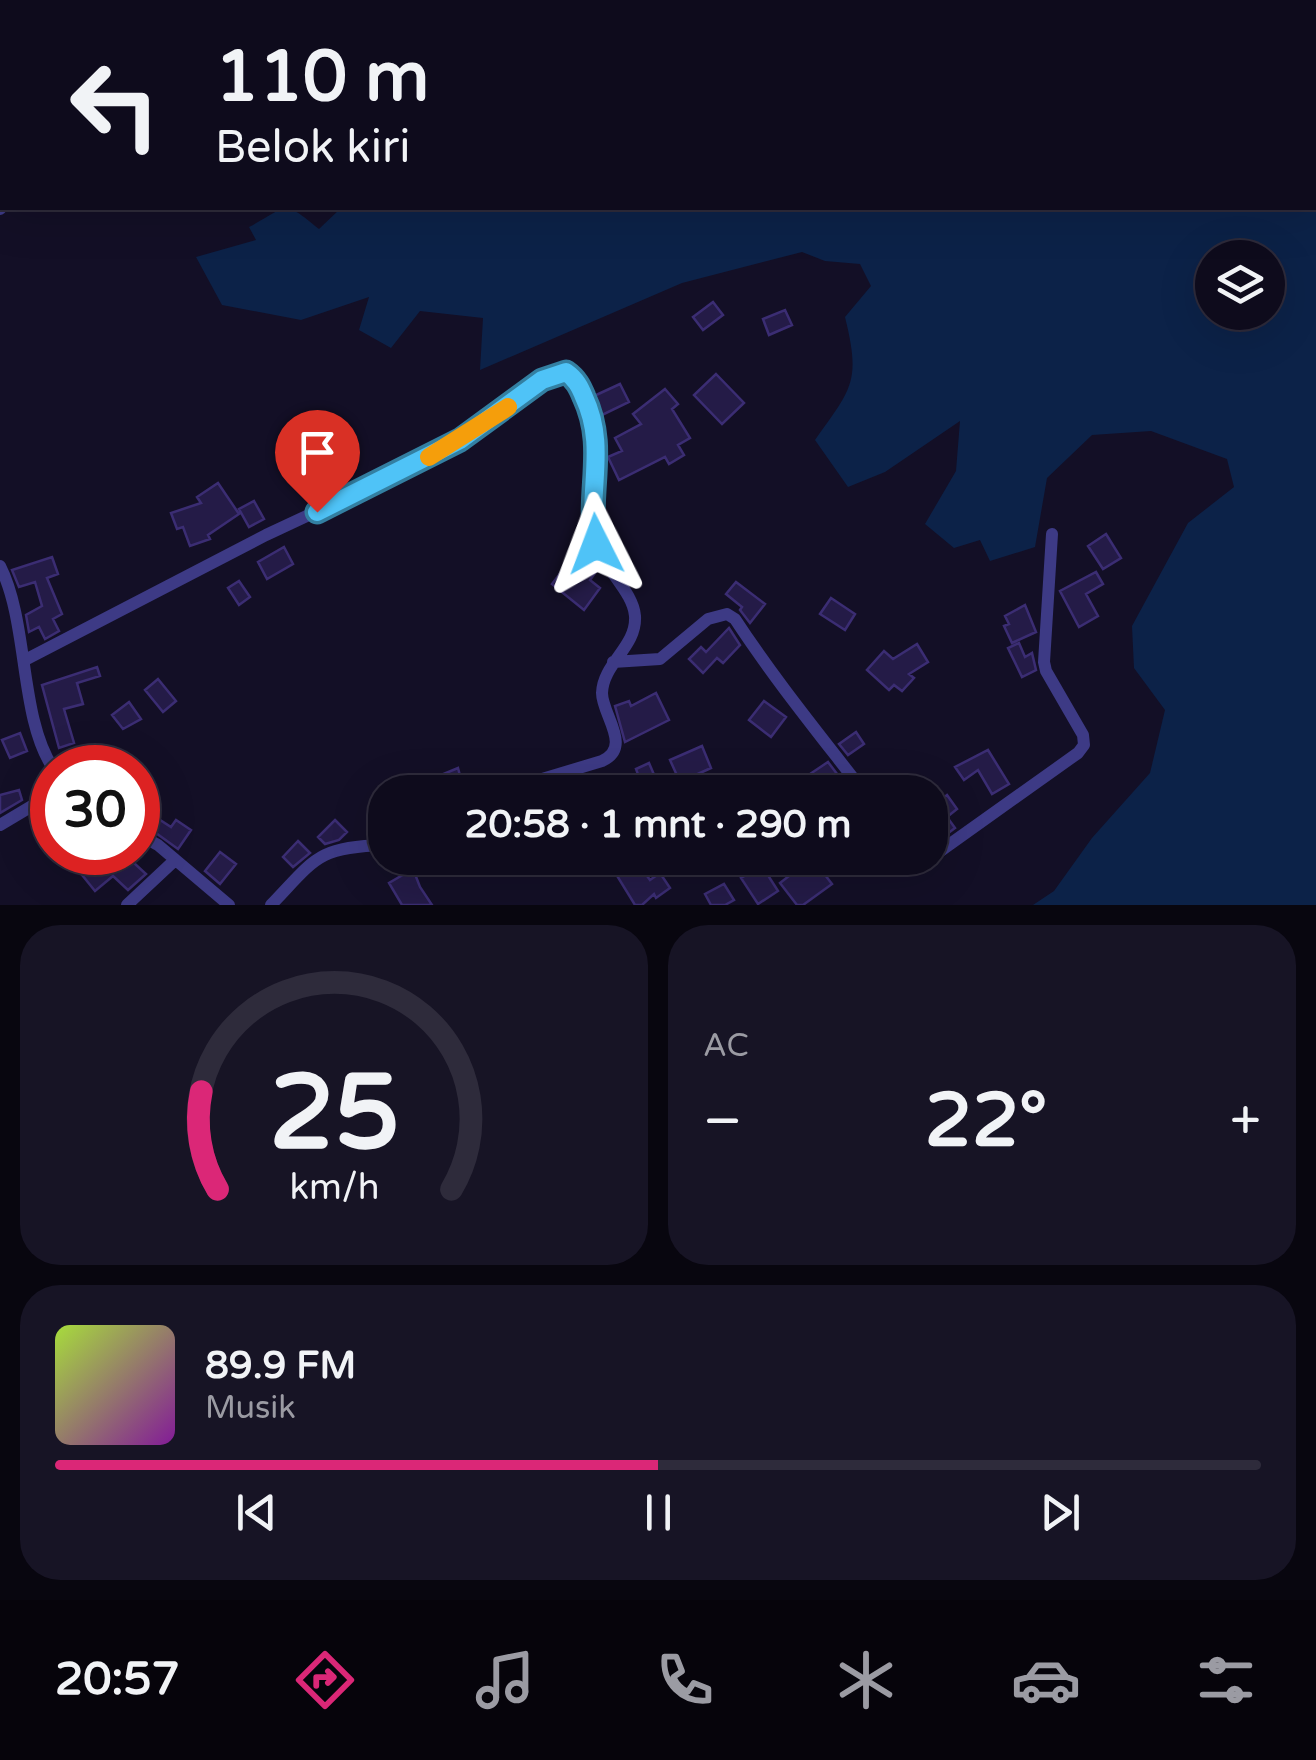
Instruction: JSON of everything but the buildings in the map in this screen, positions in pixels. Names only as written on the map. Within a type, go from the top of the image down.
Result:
[{"type":"street","points":[[24,660],[266,535],[420,463],[499,414],[542,380],[566,372],[579,386],[595,423],[596,544],[632,605],[635,617],[627,646],[603,680],[602,701],[617,738],[610,757],[553,775]]},
{"type":"street","points":[[948,846],[1028,792],[1078,754],[1084,745],[1083,734],[1044,662],[1052,534]]},
{"type":"street","points":[[0,566],[14,611],[42,745]]},
{"type":"street","points":[[0,617],[14,611]]},
{"type":"street","points":[[613,662],[660,659],[708,620],[727,614],[851,775]]},
{"type":"street","points":[[0,825],[30,807]]},
{"type":"street","points":[[271,905],[320,855],[346,846],[368,845]]},
{"type":"street","points":[[160,849],[229,905]]},
{"type":"street","points":[[127,905],[175,860]]},
{"type":"water","points":[[279,210],[298,213],[319,229],[339,210],[1316,210],[1316,905],[1033,905],[1054,891],[1092,838],[1150,773],[1165,710],[1134,668],[1132,626],[1188,523],[1234,487],[1227,459],[1151,431],[1092,435],[1047,478],[1035,547],[990,561],[980,540],[954,548],[925,524],[956,471],[960,421],[885,472],[848,487],[815,440],[850,383],[852,356],[845,317],[871,286],[860,264],[825,261],[802,252],[682,283],[480,370],[483,318],[420,311],[391,348],[359,330],[369,297],[301,320],[222,305],[196,257],[256,240],[249,227]]},
{"type":"slow traffic","points":[[429,457],[508,407]]},
{"type":"route","points":[[317,512],[420,463],[499,414],[542,380],[566,372],[579,386],[598,440],[593,495],[596,544]]}]
